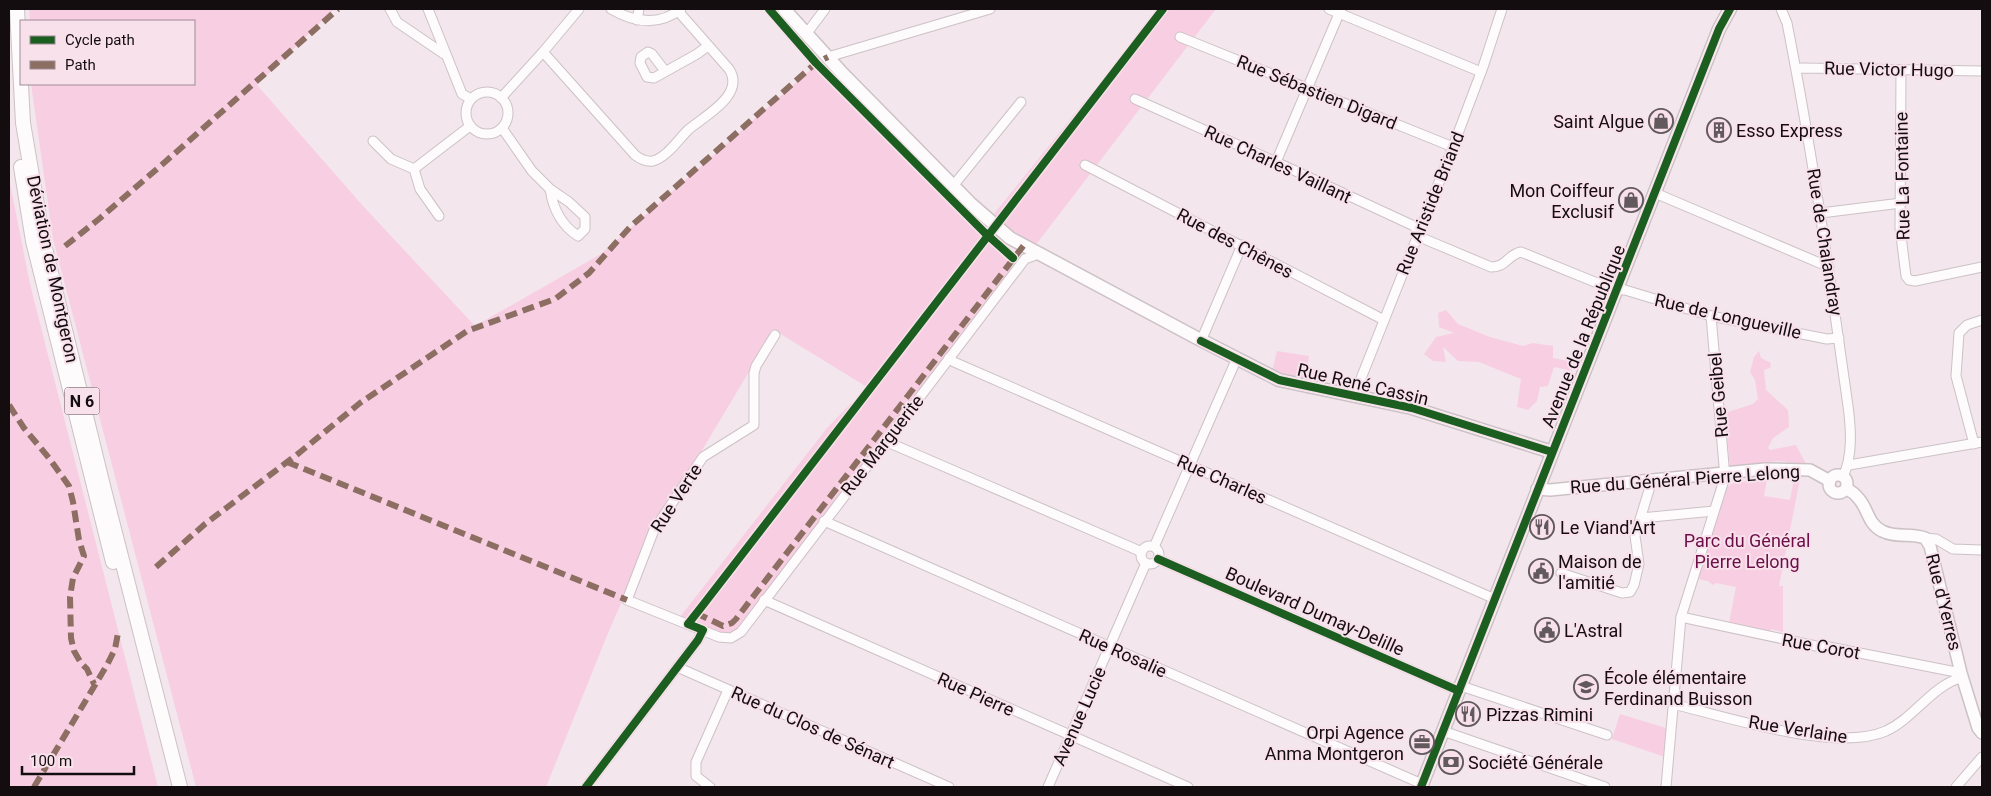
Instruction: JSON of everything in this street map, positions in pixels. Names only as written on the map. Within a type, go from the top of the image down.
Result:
[{"type":"main road","name":"Déviation de Montgeron","points":[[18,9],[20,66]]},
{"type":"main road","name":"Rue René Cassin","points":[[784,9],[953,186],[1010,238],[1201,341],[1279,380],[1412,408],[1552,452]]},
{"type":"main road","name":"Avenue de la République","points":[[1421,786],[1719,30],[1730,9]]},
{"type":"main road","name":"Déviation de Montgeron","points":[[9,40],[14,125],[33,241],[171,787]]},
{"type":"main road","name":"Déviation de Montgeron","points":[[21,85],[22,123],[44,240],[101,477],[180,787]]},
{"type":"street","points":[[390,9],[397,22],[445,54]]},
{"type":"street","points":[[428,9],[462,94],[471,99]]},
{"type":"street","points":[[501,98],[543,52],[578,9]]},
{"type":"street","points":[[543,52],[634,155],[643,161],[652,161],[660,157],[689,130],[721,105],[730,92],[734,80],[733,74],[680,10],[665,18],[650,22],[621,15],[612,9]]},
{"type":"street","points":[[637,20],[639,9]]},
{"type":"street","points":[[807,33],[825,9]]},
{"type":"street","points":[[828,57],[990,9]]},
{"type":"street","points":[[1329,9],[1340,11],[1482,72]]},
{"type":"street","name":"Rue Aristide Briand","points":[[1354,396],[1482,72],[1502,9]]},
{"type":"street","name":"Rue de Chalandray","points":[[1782,9],[1787,22],[1796,69],[1830,267],[1850,422],[1849,465],[1843,476]]},
{"type":"street","points":[[1276,162],[1340,11]]},
{"type":"street","name":"Rue Sébastien Digard","points":[[1180,37],[1453,147]]},
{"type":"street","points":[[665,72],[708,46]]},
{"type":"street","name":"Rue Victor Hugo","points":[[1796,69],[1982,72]]},
{"type":"street","name":"Rue La Fontaine","points":[[1901,70],[1900,228],[1906,276],[1909,280],[1915,281],[1982,267]]},
{"type":"street","points":[[484,93],[493,93],[501,98],[505,104],[507,114],[502,128],[490,134],[483,134],[470,126],[466,114],[467,105],[471,99],[484,93]]},
{"type":"street","name":"Rue Charles Vaillant","points":[[1135,99],[1414,226],[1422,238],[1491,267],[1500,267],[1516,253],[1521,252],[1618,290]]},
{"type":"street","points":[[953,186],[1021,102]]},
{"type":"street","points":[[414,169],[470,126]]},
{"type":"street","points":[[502,128],[532,170],[550,189],[569,202],[585,217],[585,229],[578,236],[568,230],[552,204],[550,189]]},
{"type":"street","points":[[373,141],[391,159],[414,169],[420,189],[439,216]]},
{"type":"street","name":"Rue des Chênes","points":[[1085,165],[1242,245],[1309,283],[1384,320]]},
{"type":"street","points":[[1655,193],[1830,267]]},
{"type":"street","points":[[1821,213],[1901,204]]},
{"type":"street","points":[[1010,238],[1020,250],[1025,260]]},
{"type":"street","points":[[1201,341],[1242,245]]},
{"type":"street","name":"Rue Marguerite","points":[[703,630],[731,638],[740,632],[1025,260],[1038,254]]},
{"type":"street","name":"Rue de Longueville","points":[[1618,290],[1711,316],[1827,339],[1838,338]]},
{"type":"street","name":"Rue Geibel","points":[[1711,316],[1725,474]]},
{"type":"street","points":[[1849,465],[1978,443],[1956,376],[1959,333],[1967,325],[1982,320]]},
{"type":"street","name":"Rue Verte","points":[[703,630],[626,600],[654,530],[703,456],[754,425],[754,373],[756,366],[775,335]]},
{"type":"street","name":"Rue Charles","points":[[949,358],[954,362],[1495,599]]},
{"type":"street","points":[[1154,547],[1237,358]]},
{"type":"street","points":[[887,440],[892,444],[1142,552]]},
{"type":"street","name":"Rue du Général Pierre Lelong","points":[[1537,489],[1550,490],[1765,469],[1805,469],[1817,473],[1830,481]]},
{"type":"street","points":[[1666,787],[1681,617],[1725,474]]},
{"type":"street","points":[[1835,476],[1843,476],[1848,483],[1847,489],[1843,492],[1835,493],[1830,487],[1830,481],[1835,476]]},
{"type":"street","points":[[1561,573],[1622,593],[1630,592],[1634,585],[1639,564],[1635,536],[1652,480]]},
{"type":"street","name":"Rue d'Yerres","points":[[1847,489],[1859,498],[1873,525],[1890,534],[1918,535],[1925,538],[1930,546],[1961,672],[1978,728],[1982,733]]},
{"type":"street","points":[[1641,518],[1714,511]]},
{"type":"street","name":"Rue Rosalie","points":[[824,521],[1421,786]]},
{"type":"street","points":[[1925,538],[1936,539],[1953,548],[1982,550]]},
{"type":"street","points":[[1142,552],[1148,547],[1154,547]]},
{"type":"street","points":[[1142,552],[1142,560],[1146,563],[1154,563],[1158,559],[1159,553],[1154,547]]},
{"type":"street","name":"Boulevard Dumay-Delille","points":[[1158,559],[1460,688],[1607,736]]},
{"type":"street","name":"Avenue Lucie","points":[[1048,787],[1146,563]]},
{"type":"street","name":"Rue Pierre","points":[[764,600],[1188,787]]},
{"type":"street","name":"Rue Corot","points":[[1681,617],[1763,636],[1961,672]]},
{"type":"street","points":[[586,787],[703,630]]},
{"type":"street","name":"Rue du Clos de Sénart","points":[[677,667],[944,786]]},
{"type":"street","points":[[1946,670],[1948,682]]},
{"type":"street","name":"Rue Verlaine","points":[[1673,704],[1787,732],[1840,739],[1857,738],[1873,736],[1901,722],[1948,682],[1960,678],[1961,672]]},
{"type":"street","points":[[710,787],[696,776],[696,762],[728,690]]},
{"type":"street","points":[[1442,731],[1605,787]]},
{"type":"street","points":[[1956,787],[1982,757]]},
{"type":"green space","points":[[29,9],[334,9],[257,85],[363,206],[475,326],[601,254],[816,65],[985,234],[1014,269],[735,633],[724,635],[680,617],[827,428],[867,387],[774,330],[686,477],[655,521],[644,542],[546,787],[196,787],[53,239],[31,85],[195,85],[195,20],[30,20]]},
{"type":"green space","points":[[1156,9],[1216,9],[1035,246],[1008,227],[994,214],[1113,66]]},
{"type":"green space","points":[[9,178],[30,284],[158,787],[9,787]]},
{"type":"green space","points":[[1446,310],[1458,324],[1490,337],[1523,346],[1533,343],[1553,346],[1553,358],[1574,362],[1572,371],[1554,367],[1548,386],[1540,387],[1537,401],[1528,410],[1517,407],[1521,379],[1479,362],[1458,361],[1443,347],[1446,362],[1433,361],[1424,354],[1436,337],[1454,333],[1439,327],[1438,313]]},
{"type":"green space","points":[[1277,351],[1309,356],[1305,380],[1272,371]]},
{"type":"green space","points":[[1759,351],[1761,358],[1771,363],[1770,368],[1764,370],[1766,390],[1788,410],[1789,427],[1773,438],[1768,448],[1770,450],[1796,445],[1806,464],[1777,461],[1730,468],[1725,413],[1753,404],[1758,399],[1755,380],[1750,372],[1754,357]]},
{"type":"green space","name":"Parc du Général Pierre Lelong","points":[[1794,478],[1800,479],[1779,586],[1783,586],[1783,632],[1771,629],[1770,632],[1729,623],[1736,587],[1716,583],[1713,585],[1708,581],[1698,579],[1727,487],[1733,483],[1767,479],[1764,496],[1790,500]]},
{"type":"green space","points":[[1620,714],[1666,728],[1665,757],[1612,739]]},
{"type":"marked path","points":[[65,246],[165,162],[338,9]]},
{"type":"marked path","points":[[156,567],[205,524],[299,453],[360,403],[467,331],[555,299],[589,273],[630,227],[816,63],[828,57]]},
{"type":"marked path","points":[[696,613],[723,626],[732,623],[736,619],[1024,245]]},
{"type":"marked path","points":[[9,405],[24,428],[69,486],[79,540],[84,556],[73,578],[70,597],[71,638],[74,651],[87,669],[94,684]]},
{"type":"marked path","points":[[287,462],[627,600]]},
{"type":"marked path","points":[[34,787],[107,665],[115,649],[118,633]]},
{"type":"cycle path","points":[[769,9],[816,63],[984,232],[1013,258]]},
{"type":"cycle path","points":[[586,787],[698,640],[703,630],[688,624],[1163,9]]},
{"type":"cycle path","points":[[1421,787],[1719,29],[1730,9]]},
{"type":"cycle path","points":[[1201,341],[1279,380],[1412,408],[1552,452]]},
{"type":"cycle path","points":[[1158,559],[1459,691]]},
{"type":"place","name":"Saint Algue","points":[[1661,121]]},
{"type":"place","name":"Esso Express","points":[[1719,130]]},
{"type":"place","name":"Mon Coiffeur Exclusif","points":[[1631,200]]},
{"type":"place","name":"Le Viand'Art","points":[[1542,527]]},
{"type":"place","name":"Maison de l'amitié","points":[[1541,571]]},
{"type":"place","name":"L'Astral","points":[[1547,630]]},
{"type":"place","name":"École élémentaire Ferdinand Buisson","points":[[1586,687]]},
{"type":"place","name":"Pizzas Rimini","points":[[1468,714]]},
{"type":"place","name":"Orpi Agence Anma Montgeron","points":[[1422,742]]},
{"type":"place","name":"Société Générale","points":[[1451,762]]}]
